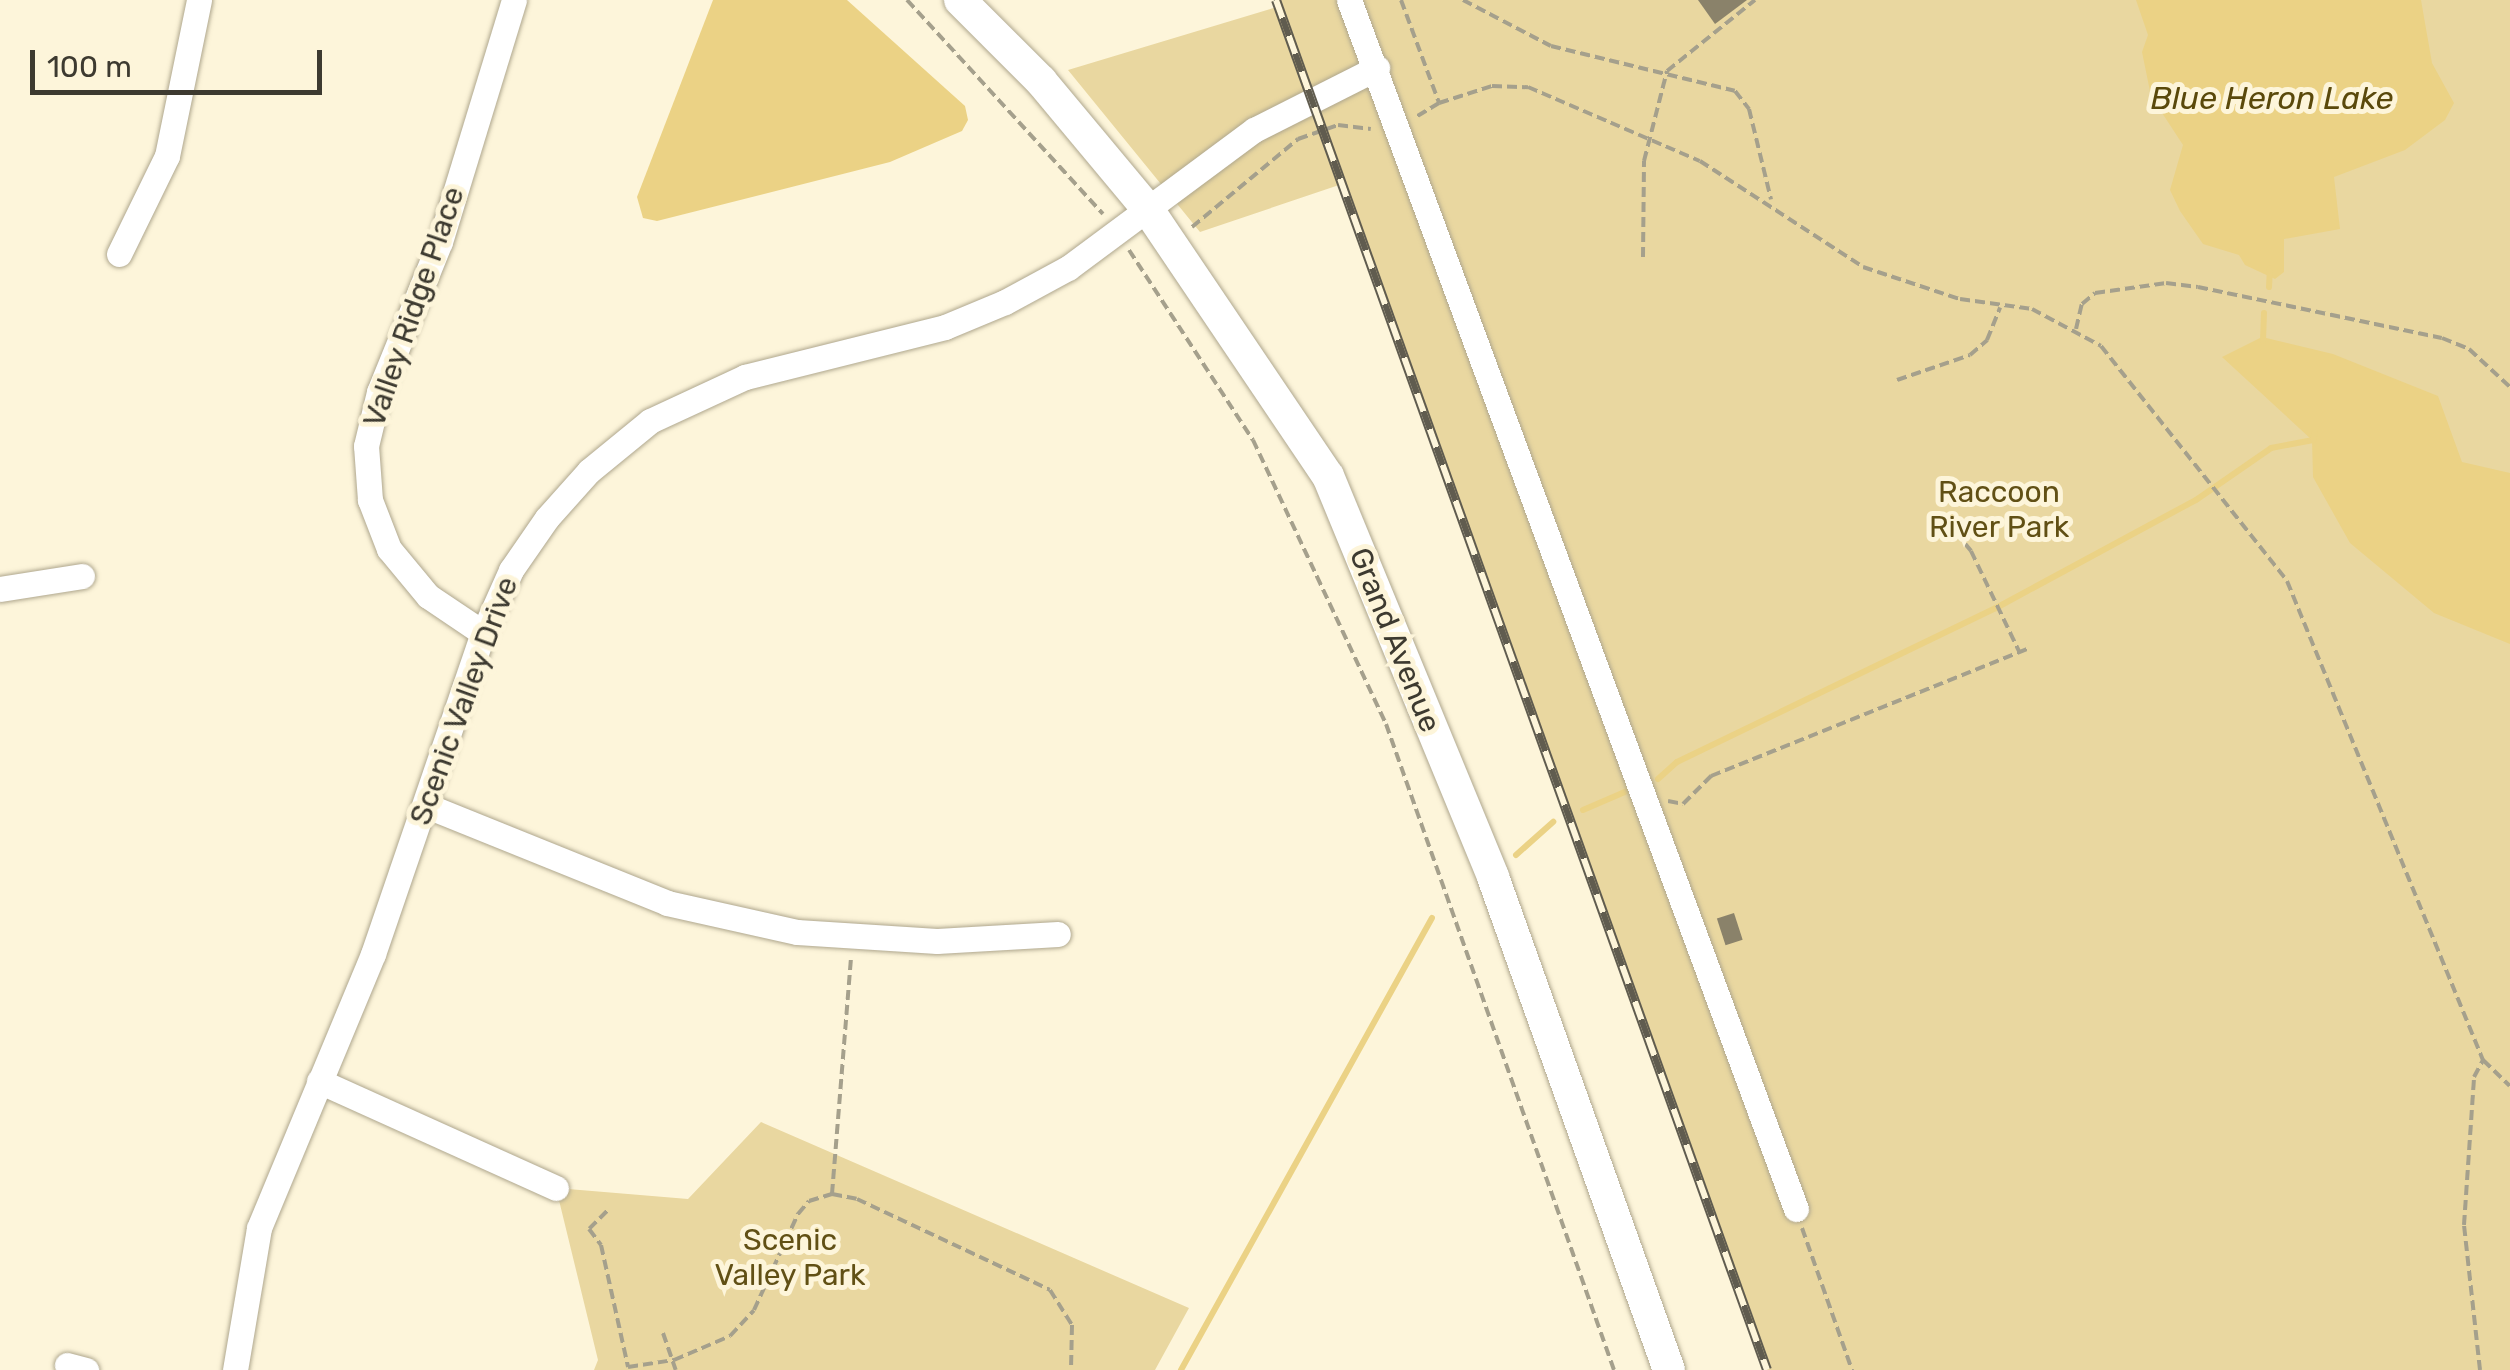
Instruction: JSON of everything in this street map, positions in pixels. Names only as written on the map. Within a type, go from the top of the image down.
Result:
[{"type":"main road","name":"Grand Avenue","points":[[960,0],[1040,81],[1146,208],[1328,476],[1493,877],[1670,1370]]},
{"type":"street","points":[[119,254],[167,156],[198,0]]},
{"type":"street","name":"Valley Ridge Place","points":[[483,634],[428,596],[389,549],[370,500],[366,446],[379,392],[440,242],[514,0]]},
{"type":"street","points":[[1349,0],[1400,123],[1639,795],[1796,1209]]},
{"type":"street","name":"Scenic Valley Drive","points":[[236,1370],[259,1228],[425,805],[483,634],[511,570],[547,518],[590,471],[650,421],[745,377],[945,327],[1005,302],[1068,268],[1254,130],[1377,68]]},
{"type":"street","points":[[0,588],[82,576]]},
{"type":"street","points":[[425,805],[667,902],[853,938],[1058,934]]},
{"type":"street","points":[[319,1081],[556,1188]]},
{"type":"path","points":[[907,0],[1103,214]]},
{"type":"path","points":[[1402,0],[1439,104]]},
{"type":"path","points":[[1463,0],[1550,46],[1715,82],[1743,101],[1771,202]]},
{"type":"path","points":[[1643,257],[1648,137],[1667,71],[1755,0]]},
{"type":"path","points":[[1200,222],[1298,140],[1338,125],[1379,131],[1492,86],[1528,87],[1648,137],[1771,202],[1863,266],[1924,289],[2032,309],[2076,328],[2126,370],[2287,580],[2483,1060],[2510,1086]]},
{"type":"path","points":[[1129,251],[1254,440],[1386,724],[1614,1370]]},
{"type":"path","points":[[1141,267],[1150,260]]},
{"type":"path","points":[[2076,328],[2082,304],[2095,293],[2166,283],[2198,286],[2442,338],[2469,349],[2510,387]]},
{"type":"path","points":[[1898,380],[1979,348],[2000,305]]},
{"type":"path","points":[[1946,522],[1971,551],[1981,579],[2020,652]]},
{"type":"path","points":[[1639,795],[1683,804],[1712,776],[2027,649]]},
{"type":"path","points":[[832,1194],[853,938]]},
{"type":"path","points":[[2480,1370],[2464,1225],[2474,1077],[2483,1060]]},
{"type":"path","points":[[607,1212],[589,1229],[601,1246],[628,1369],[674,1360],[730,1336],[748,1321],[798,1214],[808,1201],[832,1194],[857,1199],[1050,1290],[1072,1324],[1071,1370]]},
{"type":"path","points":[[1796,1209],[1852,1370]]},
{"type":"path","points":[[663,1333],[676,1370]]},
{"type":"green space","name":"Raccoon River Park","points":[[1276,0],[2510,0],[2510,1370],[1767,1370],[1342,184],[1200,232],[1068,70],[1277,7]]},
{"type":"green space","name":"Scenic Valley Park","points":[[761,1122],[1189,1308],[1155,1370],[594,1370],[598,1360],[556,1188],[688,1199]]},
{"type":"water","points":[[713,0],[847,0],[965,106],[968,120],[962,131],[890,162],[657,221],[643,218],[637,197]]},
{"type":"water","name":"Blue Heron Lake","points":[[2136,0],[2421,0],[2432,63],[2454,103],[2445,120],[2405,150],[2334,177],[2340,229],[2284,239],[2284,272],[2275,279],[2245,265],[2239,255],[2203,244],[2180,211],[2170,190],[2183,145],[2151,96],[2142,52],[2148,35]]},
{"type":"water","points":[[2262,337],[2333,354],[2438,396],[2462,462],[2510,473],[2510,644],[2434,613],[2350,543],[2313,477],[2312,440],[2222,357]]},
{"type":"building","points":[[1698,0],[1747,0],[1715,24]]},
{"type":"building","points":[[1734,913],[1743,940],[1726,945],[1717,919]]},
{"type":"waterway","points":[[2269,287],[2270,268]]},
{"type":"waterway","points":[[2263,341],[2264,313]]},
{"type":"waterway","points":[[1658,779],[1677,762],[1996,608],[2196,500],[2271,448],[2313,440],[2315,432]]},
{"type":"waterway","points":[[1583,810],[1627,791]]},
{"type":"waterway","points":[[1516,855],[1553,822]]},
{"type":"waterway","points":[[1181,1370],[1432,918]]},
{"type":"railway","points":[[1276,0],[1767,1370]]}]
